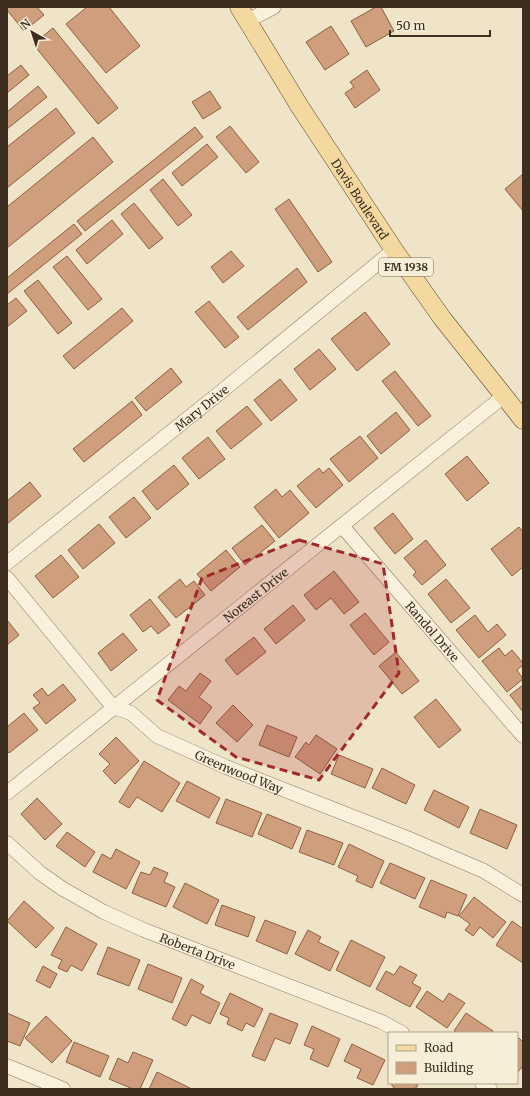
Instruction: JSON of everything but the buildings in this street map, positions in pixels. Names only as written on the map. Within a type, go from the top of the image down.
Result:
[{"type":"main road","name":"Davis Boulevard","points":[[243,14],[296,101],[394,250],[442,318],[523,420]]},
{"type":"street","points":[[243,14],[274,7]]},
{"type":"street","name":"Mary Drive","points":[[7,563],[222,391],[394,250]]},
{"type":"street","name":"Noreast Drive","points":[[7,793],[504,396]]},
{"type":"street","name":"Randol Drive","points":[[342,526],[523,736]]},
{"type":"street","points":[[7,578],[113,707]]},
{"type":"street","name":"Greenwood Way","points":[[113,707],[131,713],[157,736],[226,767],[407,838],[484,871],[523,895]]},
{"type":"street","name":"Roberta Drive","points":[[7,843],[40,873],[63,889],[104,912],[144,930],[382,1022],[400,1032]]},
{"type":"street","points":[[7,1066],[63,1089]]},
{"type":"highlighted area","points":[[299,540],[383,564],[399,673],[319,780],[236,757],[157,700],[202,578]]}]
